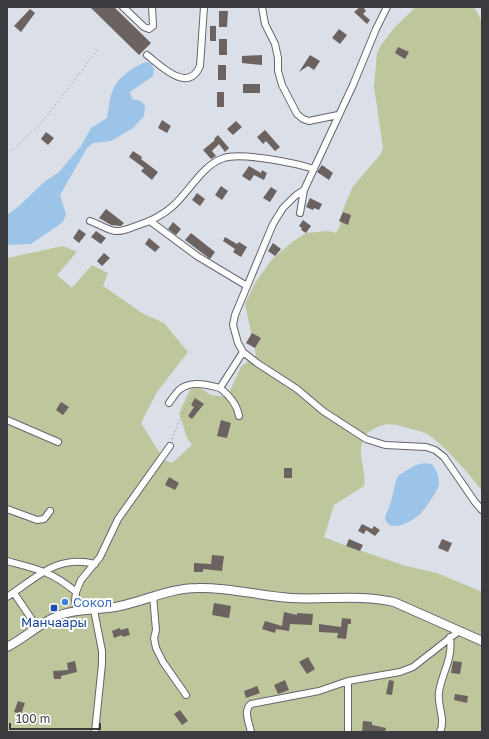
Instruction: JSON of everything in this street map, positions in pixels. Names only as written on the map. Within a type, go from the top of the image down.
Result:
[{"type":"main road","points":[[7,648],[37,627],[54,617],[66,613],[120,606],[170,591],[197,588],[229,589],[290,598],[382,599],[394,602],[482,641]]},
{"type":"street","points":[[123,7],[144,28],[149,29],[152,26],[152,7]]},
{"type":"street","points":[[147,55],[178,77],[187,79],[197,73],[200,66],[204,7]]},
{"type":"street","points":[[262,7],[265,24],[275,44],[278,58],[278,70],[282,84],[297,114],[303,119],[309,121],[338,115]]},
{"type":"street","points":[[300,213],[304,190],[387,7]]},
{"type":"street","points":[[90,221],[117,232],[150,221],[162,215],[174,205],[209,167],[217,160],[225,157],[237,156],[280,161],[314,169]]},
{"type":"street","points":[[304,190],[283,208],[273,224],[235,315],[233,325],[235,335],[243,352],[297,389],[323,411],[366,439],[385,445],[426,447],[435,450],[444,457],[482,510]]},
{"type":"street","points":[[150,221],[197,256],[247,286]]},
{"type":"street","points":[[220,388],[243,352]]},
{"type":"street","points":[[169,403],[179,390],[191,384],[205,384],[220,388],[234,401],[238,408],[239,416]]},
{"type":"street","points":[[7,420],[58,442]]},
{"type":"street","points":[[78,611],[75,601],[76,592],[81,580],[95,564],[118,520],[170,446]]},
{"type":"street","points":[[7,509],[38,520],[44,519],[50,512]]},
{"type":"street","points":[[7,561],[44,571],[62,581],[76,592]]},
{"type":"street","points":[[7,597],[44,571],[54,566],[72,561],[95,564]]},
{"type":"street","points":[[14,593],[37,627]]},
{"type":"street","points":[[153,596],[156,630],[154,638],[156,648],[163,662],[186,695]]},
{"type":"street","points":[[94,610],[102,651],[95,732]]},
{"type":"street","points":[[251,732],[246,711],[248,706],[251,704],[319,691],[348,681],[390,674],[412,667],[459,631]]},
{"type":"street","points":[[440,732],[443,719],[439,704],[439,691],[452,648],[450,637]]},
{"type":"street","points":[[348,681],[348,732]]},
{"type":"path","points":[[7,152],[14,149],[46,117],[98,49]]},
{"type":"path","points":[[170,446],[183,413],[194,396],[205,384]]},
{"type":"green space","points":[[416,7],[474,7],[482,21],[482,491],[455,459],[425,433],[398,425],[383,425],[368,433],[362,443],[361,455],[364,473],[364,486],[334,505],[324,537],[406,566],[437,573],[482,592],[482,732],[7,732],[7,258],[63,246],[77,252],[57,275],[72,288],[92,265],[108,273],[103,286],[142,313],[164,323],[188,352],[157,392],[141,423],[164,460],[172,463],[192,445],[187,438],[179,413],[190,390],[197,386],[211,395],[227,397],[241,367],[256,355],[245,304],[255,283],[273,258],[306,233],[328,231],[336,233],[340,226],[343,210],[353,186],[380,155],[383,148],[374,86],[377,53],[381,45],[395,27]]},
{"type":"water","points":[[146,62],[150,63],[154,69],[153,76],[130,92],[132,99],[141,101],[145,106],[144,116],[133,128],[111,141],[93,143],[87,148],[60,195],[66,214],[63,222],[31,244],[7,245],[7,215],[19,206],[44,182],[59,172],[81,146],[91,128],[107,118],[112,93],[118,81],[131,70]]},
{"type":"water","points":[[424,463],[432,464],[436,471],[439,484],[437,490],[424,509],[415,518],[400,525],[390,525],[385,517],[391,502],[396,480],[399,475],[414,466]]},
{"type":"building","points":[[90,7],[114,7],[151,43],[139,55]]},
{"type":"building","points":[[360,7],[363,7],[366,11],[363,14],[370,20],[367,24],[354,12]]},
{"type":"building","points":[[30,9],[35,13],[21,32],[14,26]]},
{"type":"building","points":[[219,11],[228,11],[227,27],[219,27]]},
{"type":"building","points":[[210,26],[216,26],[216,41],[210,41]]},
{"type":"building","points":[[339,29],[347,35],[340,44],[332,38]]},
{"type":"building","points":[[219,39],[227,39],[227,55],[219,55]]},
{"type":"building","points":[[398,47],[409,52],[405,59],[395,53]]},
{"type":"building","points":[[262,55],[262,65],[242,63],[242,56]]},
{"type":"building","points":[[310,55],[320,61],[314,70],[308,66],[299,72]]},
{"type":"building","points":[[218,65],[226,65],[226,80],[218,80]]},
{"type":"building","points":[[243,84],[260,84],[260,93],[243,93]]},
{"type":"building","points":[[217,92],[224,92],[224,107],[217,107]]},
{"type":"building","points":[[162,120],[171,126],[167,133],[158,128]]},
{"type":"building","points":[[236,121],[242,127],[233,135],[227,129]]},
{"type":"building","points":[[265,130],[280,147],[275,151],[266,141],[263,144],[257,137]]},
{"type":"building","points":[[46,132],[54,138],[48,145],[41,139]]},
{"type":"building","points":[[218,135],[229,148],[225,152],[219,144],[212,151],[216,156],[211,159],[203,150],[215,140],[214,139]]},
{"type":"building","points":[[133,151],[158,172],[152,180],[141,171],[144,168],[129,157]]},
{"type":"building","points":[[322,165],[333,173],[329,180],[317,172]]},
{"type":"building","points":[[249,166],[261,173],[262,170],[267,173],[264,180],[254,175],[250,181],[242,176]]},
{"type":"building","points":[[221,186],[228,191],[222,200],[215,195]]},
{"type":"building","points":[[271,187],[277,191],[270,202],[263,198]]},
{"type":"building","points":[[197,193],[205,199],[200,206],[192,200]]},
{"type":"building","points":[[310,198],[322,204],[319,210],[314,208],[313,210],[306,207]]},
{"type":"building","points":[[106,209],[124,223],[121,226],[111,225],[99,218]]},
{"type":"building","points":[[343,212],[351,215],[348,225],[339,221]]},
{"type":"building","points":[[303,220],[311,226],[306,233],[301,230],[302,228],[299,226]]},
{"type":"building","points":[[173,222],[181,229],[176,235],[168,229]]},
{"type":"building","points":[[79,229],[86,234],[79,243],[73,238]]},
{"type":"building","points":[[96,231],[106,238],[101,244],[91,237]]},
{"type":"building","points":[[191,233],[215,252],[210,259],[185,240]]},
{"type":"building","points":[[225,237],[237,244],[239,242],[247,247],[241,257],[233,252],[235,249],[223,241]]},
{"type":"building","points":[[149,238],[160,247],[155,252],[145,244]]},
{"type":"building","points":[[273,243],[281,249],[275,256],[268,251]]},
{"type":"building","points":[[104,253],[110,258],[102,266],[97,261]]},
{"type":"building","points":[[252,333],[261,338],[255,348],[246,343]]},
{"type":"building","points":[[195,398],[204,404],[192,419],[188,416],[194,407],[191,405]]},
{"type":"building","points":[[61,402],[69,407],[63,415],[56,410]]},
{"type":"building","points":[[221,420],[231,423],[227,438],[217,436]]},
{"type":"building","points":[[284,468],[292,468],[292,478],[284,478]]},
{"type":"building","points":[[169,477],[179,483],[175,490],[165,485]]},
{"type":"building","points":[[362,524],[372,529],[374,526],[380,530],[375,536],[366,530],[364,534],[358,531]]},
{"type":"building","points":[[349,539],[363,545],[360,551],[346,546]]},
{"type":"building","points":[[442,539],[452,543],[448,552],[438,548]]},
{"type":"building","points":[[212,555],[224,556],[222,571],[203,569],[203,572],[194,572],[194,563],[211,564]]},
{"type":"building","points":[[214,603],[231,606],[229,618],[212,615]]},
{"type":"building","points":[[284,612],[297,615],[297,613],[313,614],[312,625],[290,624],[289,631],[276,629],[275,633],[262,629],[265,621],[282,626]]},
{"type":"building","points":[[342,618],[351,619],[351,624],[348,624],[346,639],[337,638],[338,633],[319,632],[319,624],[341,627]]},
{"type":"building","points":[[120,628],[121,630],[128,628],[130,635],[123,637],[122,635],[114,638],[112,631]]},
{"type":"building","points":[[308,657],[315,669],[307,674],[299,662]]},
{"type":"building","points":[[75,661],[77,672],[61,676],[61,679],[54,679],[53,671],[68,670],[67,663]]},
{"type":"building","points":[[453,661],[462,662],[460,674],[451,673]]},
{"type":"building","points":[[285,680],[289,690],[278,694],[274,685]]},
{"type":"building","points":[[389,680],[394,681],[392,695],[386,694]]},
{"type":"building","points":[[257,686],[260,693],[246,698],[244,691]]},
{"type":"building","points":[[455,694],[468,696],[467,703],[454,700]]},
{"type":"building","points":[[18,701],[25,703],[21,714],[14,712]]},
{"type":"building","points":[[180,710],[188,721],[182,725],[174,714]]},
{"type":"building","points":[[363,721],[372,722],[372,725],[386,728],[385,732],[362,732]]},
{"type":"place","name":"Сокол","points":[[65,602]]},
{"type":"place","name":"Манчаары","points":[[54,608]]}]
